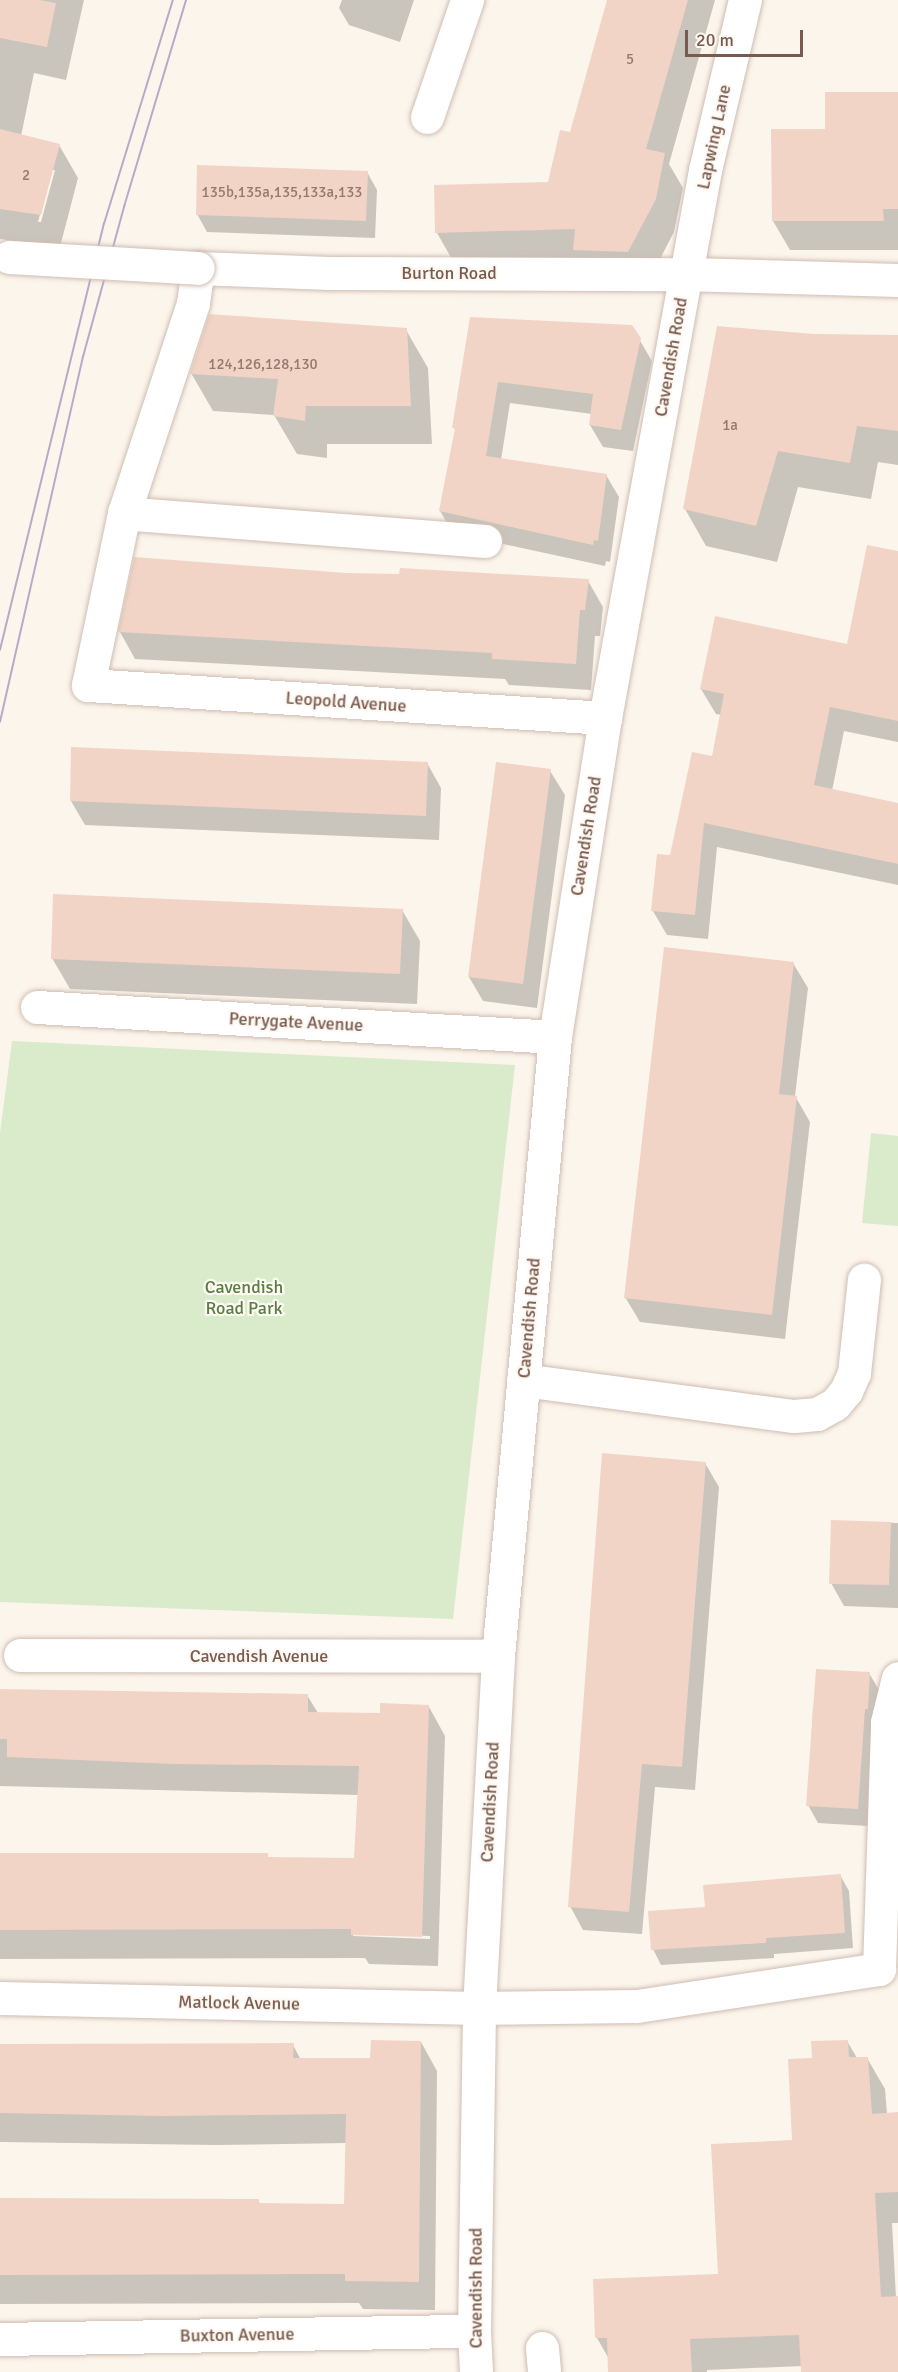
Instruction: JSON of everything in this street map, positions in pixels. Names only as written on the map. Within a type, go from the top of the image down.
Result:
[{"type":"street","points":[[427,117],[467,0]]},
{"type":"street","name":"Lapwing Lane","points":[[686,274],[705,170],[744,0]]},
{"type":"street","name":"Burton Road","points":[[4,256],[198,268],[329,273],[686,274],[898,280]]},
{"type":"street","points":[[198,268],[193,303],[124,513],[484,541]]},
{"type":"street","name":"Cavendish Road","points":[[476,2372],[474,2331],[479,2008],[498,1656],[555,1037],[605,718],[686,274]]},
{"type":"street","name":"Leopold Avenue","points":[[124,513],[88,685],[605,718]]},
{"type":"street","name":"Perrygate Avenue","points":[[37,1007],[555,1037]]},
{"type":"street","points":[[523,1380],[794,1416],[817,1414],[835,1404],[846,1392],[854,1372],[864,1280]]},
{"type":"street","name":"Cavendish Avenue","points":[[20,1655],[498,1656]]},
{"type":"street","name":"Matlock Avenue","points":[[0,1998],[479,2008],[637,2006],[879,1969],[887,1722],[898,1678]]},
{"type":"street","name":"Buxton Avenue","points":[[0,2339],[474,2331]]},
{"type":"green space","name":"Cavendish Road Park","points":[[12,1041],[515,1065],[453,1619],[0,1602],[0,1133]]},
{"type":"green space","points":[[871,1133],[898,1136],[898,1226],[862,1223]]},
{"type":"building","points":[[0,0],[39,0],[56,3],[47,47],[0,38]]},
{"type":"building","points":[[607,0],[688,0],[646,149],[665,153],[656,199],[628,252],[573,250],[575,229],[435,233],[434,185],[548,182],[560,130],[570,132]]},
{"type":"building","points":[[825,92],[898,92],[898,209],[883,209],[884,221],[772,221],[771,129],[825,129]]},
{"type":"building","points":[[0,129],[60,144],[41,215],[0,209]]},
{"type":"building","points":[[197,165],[368,171],[366,221],[196,215]]},
{"type":"building","points":[[209,314],[407,328],[411,406],[306,406],[305,421],[273,416],[278,379],[190,374]]},
{"type":"building","points":[[470,317],[632,325],[641,338],[621,430],[589,425],[593,394],[498,382],[486,456],[607,474],[598,541],[594,540],[593,545],[439,511],[455,428],[452,428]]},
{"type":"building","points":[[717,326],[814,334],[898,335],[898,431],[857,426],[850,463],[778,451],[756,526],[683,509]]},
{"type":"building","points":[[867,545],[898,551],[898,721],[830,707],[814,785],[898,803],[898,864],[704,823],[695,915],[651,911],[657,854],[670,855],[692,752],[712,756],[724,694],[700,689],[715,616],[847,644]]},
{"type":"building","points":[[134,557],[346,573],[399,574],[400,568],[589,579],[585,610],[580,610],[576,664],[492,659],[492,653],[118,632]]},
{"type":"building","points":[[71,747],[428,762],[426,816],[70,801]]},
{"type":"building","points":[[496,762],[551,769],[523,984],[468,977]]},
{"type":"building","points":[[53,894],[403,909],[400,974],[51,959]]},
{"type":"building","points":[[664,947],[794,962],[779,1094],[797,1096],[772,1315],[624,1298]]},
{"type":"building","points":[[602,1453],[706,1462],[682,1767],[642,1764],[629,1912],[568,1907]]},
{"type":"building","points":[[831,1520],[891,1522],[889,1585],[829,1584]]},
{"type":"building","points":[[816,1669],[870,1672],[858,1809],[806,1806]]},
{"type":"building","points":[[0,1689],[308,1694],[308,1712],[380,1713],[380,1703],[429,1705],[422,1937],[351,1935],[351,1929],[0,1930],[0,1853],[268,1853],[268,1857],[354,1858],[359,1766],[174,1764],[7,1757],[7,1739],[0,1739]]},
{"type":"building","points":[[841,1874],[845,1933],[766,1938],[766,1943],[651,1950],[648,1911],[705,1907],[703,1885]]},
{"type":"building","points":[[371,2040],[421,2041],[419,2282],[345,2281],[345,2274],[0,2275],[0,2198],[259,2199],[259,2203],[344,2204],[346,2114],[161,2116],[0,2113],[0,2044],[294,2043],[293,2058],[370,2058]]},
{"type":"building","points":[[848,2040],[849,2057],[868,2057],[872,2114],[898,2112],[898,2192],[875,2193],[881,2297],[898,2296],[898,2372],[801,2372],[799,2335],[690,2339],[692,2372],[608,2372],[607,2338],[595,2338],[593,2279],[718,2274],[711,2144],[792,2140],[788,2059],[812,2058],[811,2041]]},
{"type":"tram line","points":[[0,650],[104,224],[173,0]]},
{"type":"tram line","points":[[0,722],[83,357],[124,207],[186,0]]}]
